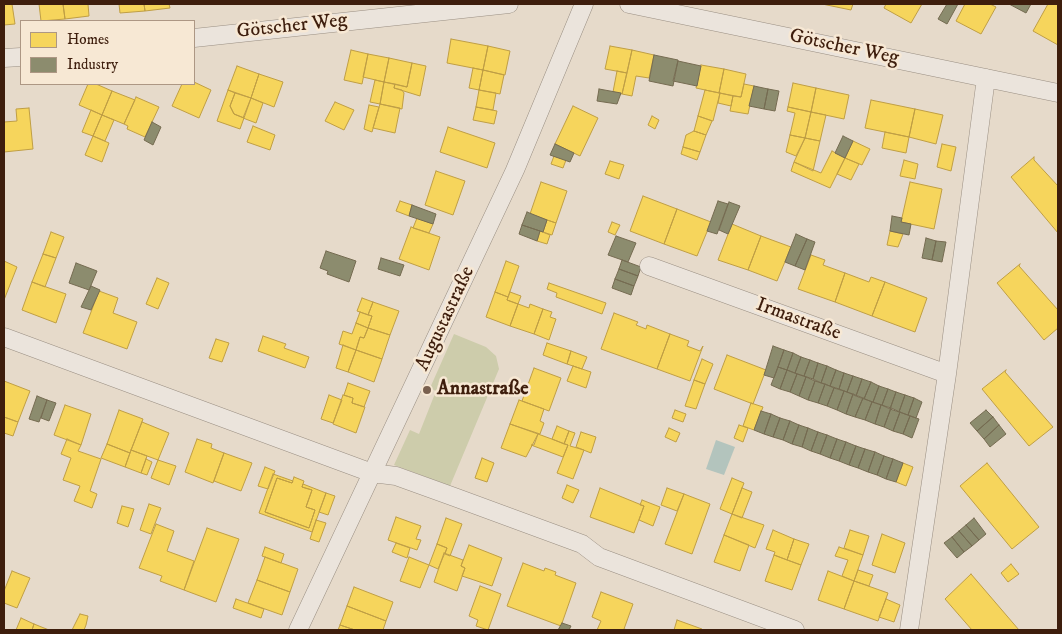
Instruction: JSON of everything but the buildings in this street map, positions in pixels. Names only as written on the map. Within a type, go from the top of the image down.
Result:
[{"type":"street","name":"Götscher Weg","points":[[195,38],[509,4]]},
{"type":"street","name":"Augustastraße","points":[[298,630],[515,170],[584,4]]},
{"type":"street","name":"Götscher Weg","points":[[629,4],[1058,93]]},
{"type":"street","points":[[4,58],[20,56]]},
{"type":"street","points":[[908,630],[947,374],[986,78]]},
{"type":"street","name":"Irmastraße","points":[[649,266],[947,374]]},
{"type":"street","points":[[4,338],[372,473],[396,476],[582,544],[599,557],[795,630]]},
{"type":"green space","points":[[454,334],[486,347],[496,356],[499,369],[450,486],[394,465],[410,430],[419,434],[436,391],[430,388]]},
{"type":"shaded area","points":[[716,440],[735,447],[724,475],[706,469]]},
{"type":"place","name":"Annastraße","points":[[427,390]]}]
